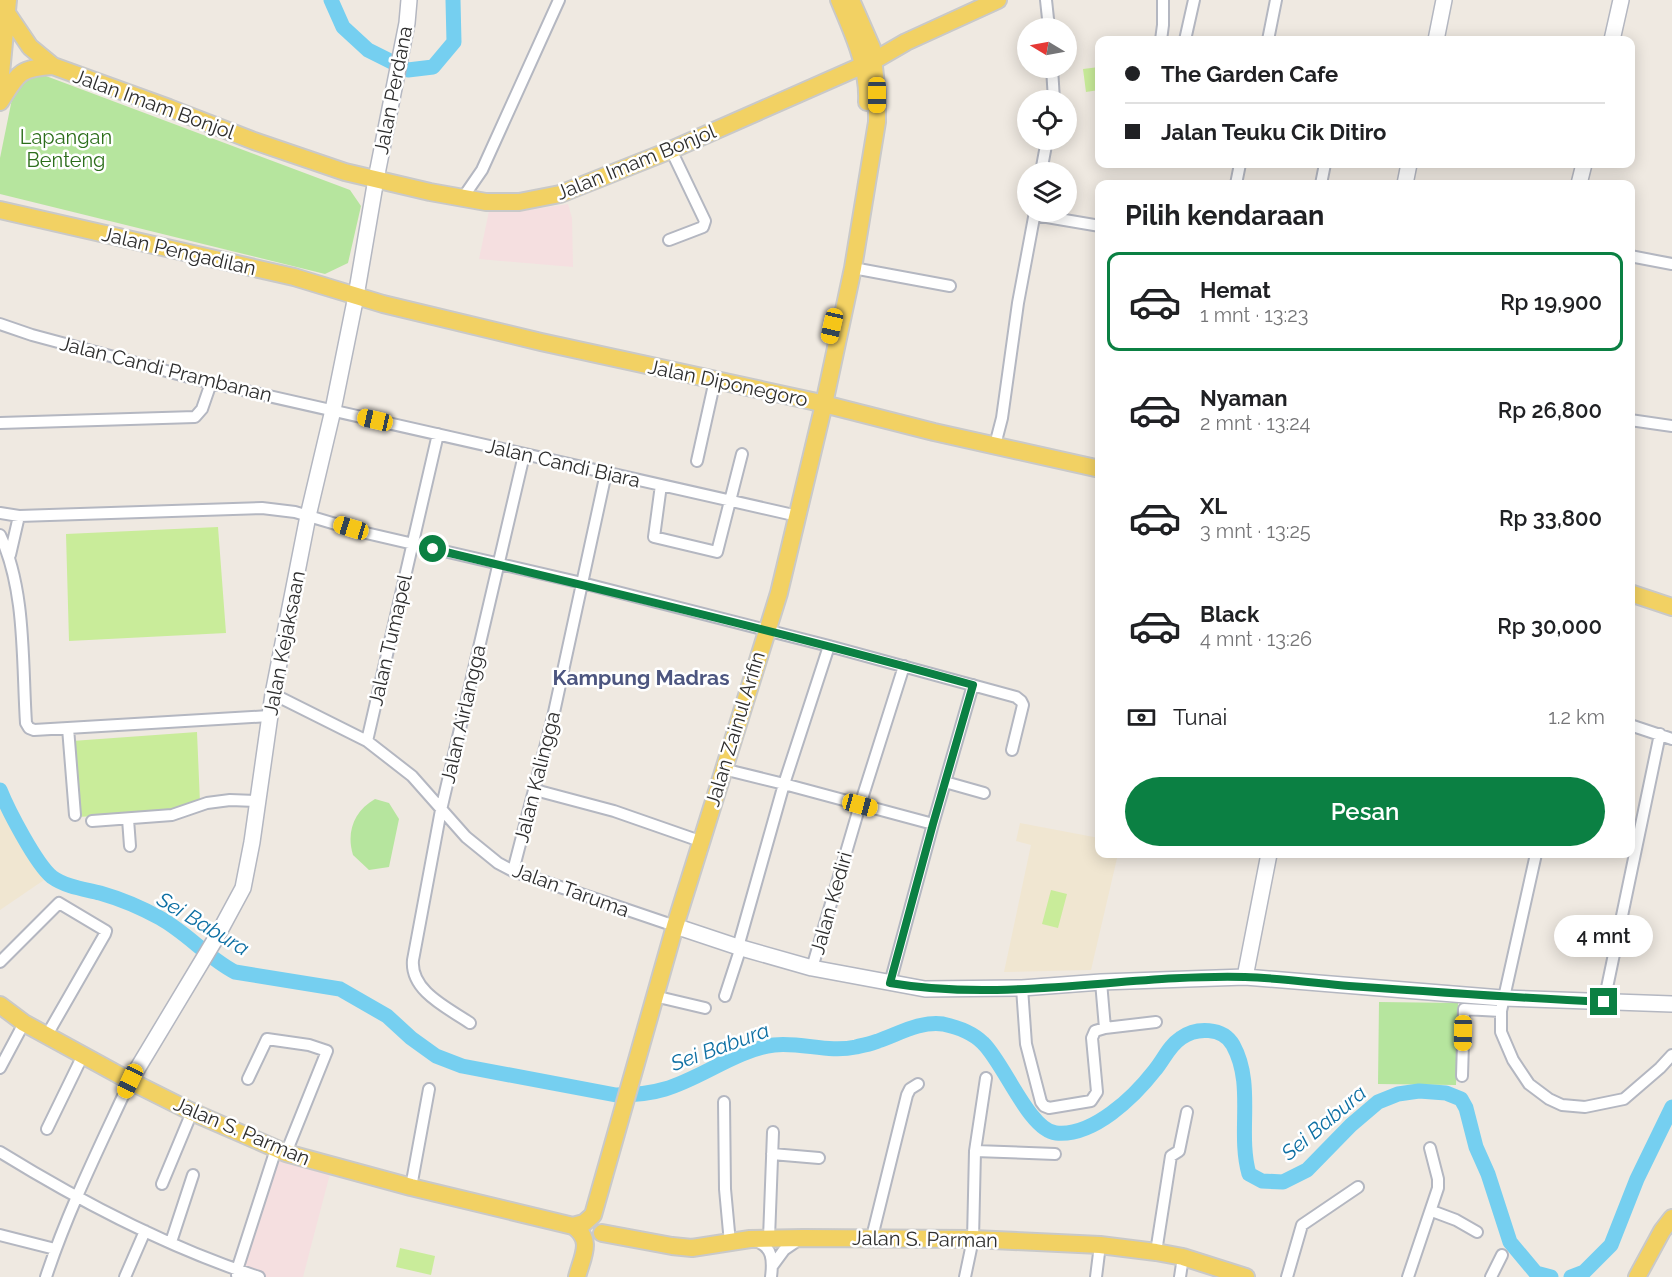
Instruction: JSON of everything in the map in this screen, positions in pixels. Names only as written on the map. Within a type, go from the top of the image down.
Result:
[{"type":"main road","points":[[839,0],[868,63]]},
{"type":"main road","points":[[851,0],[865,31],[868,63]]},
{"type":"main road","name":"Jalan Imam Bonjol","points":[[8,7],[30,47],[53,66],[254,141],[345,172],[462,199],[519,202],[553,196],[671,150],[868,63],[906,42],[998,0]]},
{"type":"main road","points":[[0,84],[8,7]]},
{"type":"main road","points":[[865,31],[890,44],[906,42]]},
{"type":"main road","name":"Jalan Zainul Arifin","points":[[593,1215],[700,841],[791,548],[795,516],[832,326],[851,246],[866,137],[868,63]]},
{"type":"main road","name":"Jalan Imam Bonjol","points":[[0,102],[16,79],[27,69],[53,66]]},
{"type":"main road","name":"Jalan Pengadilan","points":[[0,210],[294,277],[356,296]]},
{"type":"main road","name":"Jalan Zainul Arifin","points":[[818,403],[853,268],[851,246]]},
{"type":"main road","name":"Jalan Diponegoro","points":[[356,296],[541,342],[818,403],[1095,468]]},
{"type":"main road","points":[[1635,595],[1672,607]]},
{"type":"main road","name":"Jalan S. Parman","points":[[0,1005],[24,1023],[130,1081],[192,1112],[281,1151],[411,1187],[573,1226]]},
{"type":"main road","points":[[573,1226],[584,1223],[593,1215],[596,1226],[602,1233],[586,1244],[576,1277]]},
{"type":"main road","points":[[1637,1277],[1662,1231],[1672,1218]]},
{"type":"main road","points":[[573,1226],[583,1234],[586,1244]]},
{"type":"main road","name":"Jalan S. Parman","points":[[602,1233],[692,1248],[750,1239],[872,1237],[1100,1245],[1183,1257],[1240,1276]]},
{"type":"main road","points":[[1649,1277],[1672,1235]]},
{"type":"street","name":"Jalan Perdana","points":[[376,179],[407,23],[409,0]]},
{"type":"street","points":[[462,199],[482,170],[559,0]]},
{"type":"street","points":[[1046,0],[1047,18]]},
{"type":"street","points":[[1162,36],[1163,0]]},
{"type":"street","points":[[1186,36],[1194,0]]},
{"type":"street","points":[[1269,36],[1276,0]]},
{"type":"street","points":[[1437,36],[1444,0]]},
{"type":"street","points":[[1613,36],[1621,0]]},
{"type":"street","points":[[669,240],[703,227],[705,223],[671,150]]},
{"type":"street","name":"Jalan Kejaksaan","points":[[130,1081],[202,962],[243,888],[252,842],[273,694],[308,516],[333,410],[356,296],[376,179]]},
{"type":"street","points":[[1077,221],[1095,225]]},
{"type":"street","points":[[995,445],[1002,418],[1018,303],[1033,222]]},
{"type":"street","points":[[1635,257],[1672,264]]},
{"type":"street","points":[[853,268],[950,286]]},
{"type":"street","name":"Jalan Candi Prambanan","points":[[0,324],[32,335],[211,383],[333,410]]},
{"type":"street","points":[[696,461],[715,380]]},
{"type":"street","points":[[0,423],[195,417],[202,409],[211,383]]},
{"type":"street","name":"Jalan Candi Biara","points":[[333,410],[795,516]]},
{"type":"street","points":[[1635,421],[1672,426]]},
{"type":"street","points":[[1635,428],[1672,433]]},
{"type":"street","name":"Jalan Tumapel","points":[[368,741],[411,544],[438,434]]},
{"type":"street","name":"Jalan Airlangga","points":[[470,1023],[432,998],[417,982],[414,976],[413,960],[441,810],[524,454]]},
{"type":"street","points":[[661,485],[654,537],[715,553],[719,548],[742,454]]},
{"type":"street","name":"Jalan Kalingga","points":[[513,871],[535,790],[606,473]]},
{"type":"street","points":[[0,513],[19,516],[262,508],[308,516],[411,544],[829,646],[1016,697],[1023,705],[1012,750]]},
{"type":"street","points":[[10,555],[19,516]]},
{"type":"street","points":[[0,535],[10,555],[20,616],[26,723],[29,728],[34,730],[269,716]]},
{"type":"street","points":[[726,996],[784,784],[829,646]]},
{"type":"street","name":"Jalan Kediri","points":[[812,968],[904,666]]},
{"type":"street","points":[[890,983],[973,685]]},
{"type":"street","name":"Jalan Taruma","points":[[273,694],[368,741],[412,776],[466,837],[498,863],[513,871],[675,926]]},
{"type":"street","points":[[1635,727],[1672,739]]},
{"type":"street","points":[[68,728],[75,815]]},
{"type":"street","points":[[1635,854],[1660,735]]},
{"type":"street","points":[[723,769],[933,824]]},
{"type":"street","points":[[945,782],[984,793]]},
{"type":"street","points":[[535,790],[614,811],[700,841]]},
{"type":"street","points":[[92,821],[172,815],[207,803],[230,800],[257,801]]},
{"type":"street","points":[[128,819],[130,846]]},
{"type":"street","points":[[1245,977],[1268,858]]},
{"type":"street","points":[[1535,858],[1502,1005],[1501,1032],[1513,1060],[1529,1084],[1549,1099],[1562,1105],[1585,1107],[1624,1099],[1672,1056]]},
{"type":"street","points":[[1604,1002],[1634,858]]},
{"type":"street","points":[[0,962],[59,903],[106,931],[47,1035]]},
{"type":"street","points":[[675,926],[812,968],[925,988],[1022,988],[1101,982],[1245,977],[1502,1005]]},
{"type":"street","points":[[1101,982],[1105,1028]]},
{"type":"street","points":[[1022,988],[1026,1044],[1041,1102],[1049,1108],[1091,1101],[1095,1098],[1097,1092],[1093,1036],[1095,1031],[1156,1022]]},
{"type":"street","points":[[654,996],[705,1008]]},
{"type":"street","points":[[1462,1076],[1464,1010],[1502,1005],[1604,1002],[1672,1004]]},
{"type":"street","points":[[0,1068],[24,1023]]},
{"type":"street","points":[[237,1273],[281,1151],[327,1052],[309,1045],[267,1039],[248,1080]]},
{"type":"street","points":[[47,1129],[83,1055]]},
{"type":"street","points":[[965,1277],[973,1239],[975,1151],[986,1078]]},
{"type":"street","points":[[46,1277],[77,1196],[130,1081]]},
{"type":"street","points":[[872,1237],[907,1095],[910,1089],[918,1084]]},
{"type":"street","points":[[411,1187],[429,1089]]},
{"type":"street","points":[[724,1102],[725,1188],[730,1243]]},
{"type":"street","points":[[162,1184],[192,1112]]},
{"type":"street","points":[[1156,1252],[1171,1157],[1179,1151],[1187,1112]]},
{"type":"street","points":[[769,1238],[773,1132]]},
{"type":"street","points":[[1408,1277],[1436,1198],[1438,1179],[1430,1148]]},
{"type":"street","points":[[975,1151],[1054,1154]]},
{"type":"street","points":[[772,1154],[819,1158]]},
{"type":"street","points":[[1,1157],[145,1231],[237,1273],[259,1277]]},
{"type":"street","points":[[171,1242],[193,1175]]},
{"type":"street","points":[[1287,1277],[1302,1225],[1358,1187]]},
{"type":"street","points":[[1432,1211],[1456,1220],[1477,1232]]},
{"type":"street","points":[[124,1277],[145,1231]]},
{"type":"street","points":[[0,1235],[55,1249]]},
{"type":"street","points":[[772,1265],[784,1250],[803,1238]]},
{"type":"street","points":[[750,1239],[765,1245],[769,1250],[772,1265],[771,1277]]},
{"type":"street","points":[[1096,1277],[1100,1245]]},
{"type":"street","points":[[1491,1277],[1502,1255]]},
{"type":"street","points":[[1180,1277],[1183,1257]]},
{"type":"shaded area","points":[[568,204],[572,218],[573,267],[479,259],[489,211],[528,210]]},
{"type":"shaded area","points":[[0,803],[44,880],[0,910]]},
{"type":"shaded area","points":[[1020,823],[1095,837],[1095,858],[1117,858],[1091,970],[1004,972],[1031,845],[1016,841]]},
{"type":"shaded area","points":[[276,1149],[332,1166],[303,1277],[262,1277],[237,1269]]},
{"type":"green space","points":[[1095,68],[1095,91],[1086,92],[1083,69]]},
{"type":"green space","name":"Lapangan Benteng","points":[[30,70],[350,190],[361,206],[348,263],[325,274],[0,194],[0,158],[13,94]]},
{"type":"green space","points":[[218,527],[226,633],[69,641],[66,534]]},
{"type":"green space","points":[[197,732],[200,803],[185,811],[77,817],[72,741]]},
{"type":"green space","points":[[375,799],[389,803],[399,819],[389,867],[369,870],[353,855],[351,830],[357,816]]},
{"type":"green space","points":[[1051,890],[1067,894],[1058,928],[1042,924]]},
{"type":"green space","points":[[1379,1002],[1458,1003],[1456,1085],[1378,1084]]},
{"type":"green space","points":[[400,1248],[435,1256],[431,1275],[396,1267]]},
{"type":"waterway","points":[[331,0],[343,27],[368,50],[408,70],[433,67],[454,42],[453,0]]},
{"type":"waterway","name":"Sei Babura","points":[[0,790],[31,849],[46,870],[57,880],[116,898],[153,914],[235,972],[340,989],[387,1016],[411,1038],[436,1056],[462,1066],[616,1095],[647,1093],[679,1084],[746,1052],[760,1048],[784,1044],[846,1049],[873,1043],[917,1026],[943,1024],[975,1036],[983,1043],[1027,1108],[1046,1129],[1056,1133],[1070,1133],[1098,1122],[1124,1103],[1146,1081],[1181,1038],[1194,1032],[1209,1031],[1229,1039],[1240,1060],[1245,1092],[1245,1142],[1249,1174],[1262,1181],[1283,1182],[1307,1170],[1351,1125],[1378,1102],[1398,1094],[1419,1091],[1446,1093],[1461,1099],[1466,1108],[1476,1147],[1488,1174],[1510,1242],[1536,1273],[1551,1277]]},
{"type":"waterway","name":"Sei Babura","points":[[1571,1277],[1584,1272],[1611,1245],[1637,1179],[1672,1107]]},
{"type":"district","name":"Kampung Madras","points":[[641,678]]},
{"type":"route","points":[[433,549],[829,646],[973,685],[890,983],[925,988],[981,989],[1245,977],[1503,998],[1604,1002]]}]
